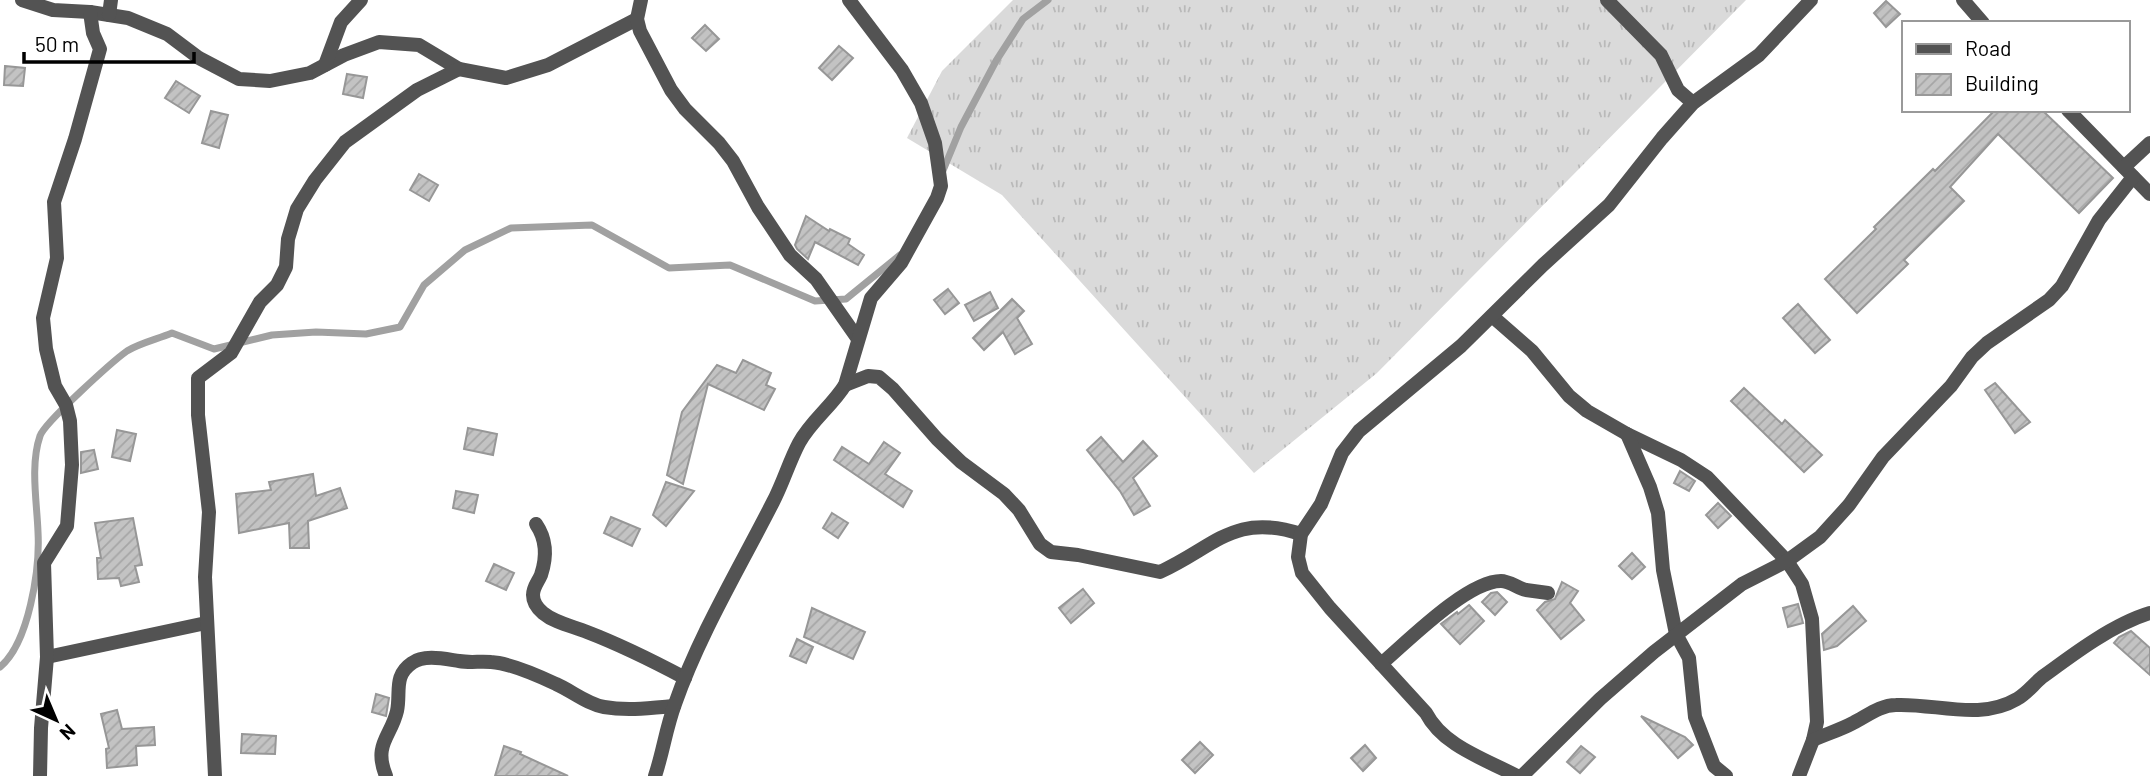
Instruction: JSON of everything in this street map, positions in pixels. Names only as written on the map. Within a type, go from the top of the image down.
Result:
[{"type":"street","points":[[22,0],[53,10],[128,18],[167,34],[199,58],[239,79],[270,81],[310,73],[344,55],[379,43],[419,45],[459,69],[506,78],[548,65],[637,19]]},
{"type":"street","points":[[109,15],[111,0]]},
{"type":"street","points":[[326,65],[341,22],[362,0]]},
{"type":"street","points":[[641,0],[637,19],[648,48],[671,90],[733,161],[758,207],[790,255],[816,279],[858,339]]},
{"type":"street","points":[[654,776],[685,678],[741,561],[774,500],[799,443],[817,415],[837,397],[845,385],[871,298],[901,263],[941,186],[935,143],[921,103],[902,70],[849,0]]},
{"type":"street","points":[[1607,0],[1661,55],[1678,90],[1692,103]]},
{"type":"street","points":[[1517,776],[1438,733],[1426,713],[1302,573],[1298,557],[1301,534],[1321,504],[1348,443],[1359,431],[1461,346],[1609,205],[1692,103],[1759,55],[1811,0]]},
{"type":"street","points":[[1963,0],[1981,21]]},
{"type":"street","points":[[40,776],[41,716],[47,657],[44,563],[66,526],[72,464],[70,421],[66,405],[55,386],[46,349],[43,318],[57,258],[54,202],[100,49],[93,33],[90,12]]},
{"type":"street","points":[[215,776],[212,688],[206,623],[205,577],[209,512],[198,415],[198,378],[231,353],[260,302],[277,285],[286,267],[288,239],[297,209],[315,180],[345,142],[417,90],[459,69]]},
{"type":"street","points":[[2070,112],[2150,194]]},
{"type":"street","points":[[1522,776],[1600,699],[1676,634],[1742,584],[1787,561],[1820,537],[1849,506],[1883,457],[1951,386],[1972,357],[1987,343],[2029,316],[2062,286],[2099,220],[2150,143]]},
{"type":"street","points":[[1492,316],[1532,351],[1569,396],[1587,411],[1681,460],[1707,477],[1787,561],[1802,584],[1812,620],[1817,722],[1799,776]]},
{"type":"street","points":[[845,385],[869,376],[879,377],[961,462],[1004,494],[1019,510],[1040,544],[1051,552],[1160,572],[1228,534],[1258,526],[1280,527],[1301,534]]},
{"type":"street","points":[[1627,434],[1658,513],[1663,570],[1676,634],[1689,658],[1695,718],[1714,766],[1726,776]]},
{"type":"street","points":[[536,524],[545,538],[541,576],[533,591],[534,603],[542,613],[648,658],[685,678]]},
{"type":"street","points":[[1381,664],[1443,611],[1488,583],[1503,580],[1525,590],[1548,593]]},
{"type":"street","points":[[1813,740],[1881,708],[1896,705],[1947,710],[1980,709],[2017,700],[2041,679],[2115,628],[2133,618],[2150,613]]},
{"type":"street","points":[[47,657],[206,623]]},
{"type":"street","points":[[386,776],[381,747],[398,708],[398,681],[402,672],[412,662],[420,659],[440,658],[505,665],[557,684],[601,706],[620,709],[674,706]]},
{"type":"green space","points":[[1013,0],[1746,0],[1377,373],[1254,473],[1002,195],[907,138],[942,71]]},
{"type":"building","points":[[1886,1],[1900,14],[1886,27],[1874,13]]},
{"type":"building","points":[[705,25],[719,39],[706,51],[692,38]]},
{"type":"building","points":[[839,46],[853,58],[832,80],[819,68]]},
{"type":"building","points":[[5,66],[25,68],[23,86],[4,85]]},
{"type":"building","points":[[347,74],[367,77],[363,98],[343,94]]},
{"type":"building","points":[[176,81],[200,96],[189,113],[165,98]]},
{"type":"building","points":[[211,111],[228,115],[219,148],[202,143]]},
{"type":"building","points":[[1993,112],[2044,112],[2113,178],[2079,213],[1998,134],[1950,187],[1964,201],[1904,260],[1908,264],[1857,313],[1825,279],[1933,169],[1935,171]]},
{"type":"building","points":[[419,174],[438,185],[429,201],[410,190]]},
{"type":"building","points":[[806,216],[829,231],[830,229],[850,239],[848,244],[864,255],[858,265],[815,242],[808,259],[797,249],[795,245]]},
{"type":"building","points":[[948,289],[959,303],[945,314],[934,300]]},
{"type":"building","points":[[990,292],[998,308],[974,321],[965,305]]},
{"type":"building","points":[[1012,299],[1024,311],[1017,318],[1032,344],[1015,354],[1003,332],[984,350],[973,338]]},
{"type":"building","points":[[1798,304],[1830,340],[1815,353],[1783,318]]},
{"type":"building","points":[[743,360],[771,373],[766,385],[775,389],[764,410],[708,384],[683,484],[667,475],[682,412],[717,365],[736,373]]},
{"type":"building","points":[[1995,383],[2030,422],[2015,433],[1985,390]]},
{"type":"building","points":[[1744,388],[1782,424],[1785,420],[1822,455],[1804,472],[1731,401]]},
{"type":"building","points":[[468,428],[497,434],[493,455],[464,449]]},
{"type":"building","points":[[117,430],[136,434],[130,461],[112,457]]},
{"type":"building","points":[[1101,437],[1123,462],[1143,441],[1157,456],[1133,478],[1150,506],[1134,515],[1120,491],[1087,450]]},
{"type":"building","points":[[884,442],[900,453],[885,474],[912,491],[903,507],[834,460],[842,447],[869,464]]},
{"type":"building","points":[[94,450],[98,469],[81,473],[81,452]]},
{"type":"building","points":[[1680,471],[1695,481],[1689,491],[1674,483]]},
{"type":"building","points":[[313,474],[316,496],[340,488],[347,508],[308,521],[309,548],[290,548],[289,523],[239,533],[236,494],[271,490],[269,482]]},
{"type":"building","points":[[666,482],[694,491],[666,526],[653,515]]},
{"type":"building","points":[[456,491],[478,495],[474,513],[453,508]]},
{"type":"building","points":[[1718,503],[1731,516],[1718,528],[1706,515]]},
{"type":"building","points":[[832,513],[848,523],[838,538],[823,528]]},
{"type":"building","points":[[611,517],[640,529],[632,546],[604,533]]},
{"type":"building","points":[[133,518],[142,565],[135,566],[139,582],[121,586],[119,578],[98,579],[97,558],[101,558],[95,523]]},
{"type":"building","points":[[1632,553],[1645,567],[1632,579],[1619,566]]},
{"type":"building","points":[[494,564],[514,573],[506,590],[486,581]]},
{"type":"building","points":[[1562,582],[1578,591],[1570,603],[1584,620],[1561,639],[1537,610],[1545,602],[1555,599]]},
{"type":"building","points":[[1083,589],[1094,603],[1071,623],[1059,608]]},
{"type":"building","points":[[1497,592],[1507,602],[1495,615],[1482,602],[1491,593]]},
{"type":"building","points":[[1798,604],[1803,623],[1788,627],[1783,608]]},
{"type":"building","points":[[1469,605],[1484,621],[1460,644],[1441,624]]},
{"type":"building","points":[[1853,606],[1866,621],[1837,646],[1824,650],[1822,634]]},
{"type":"building","points":[[812,608],[865,632],[853,659],[804,637]]},
{"type":"building","points":[[2131,631],[2150,648],[2150,675],[2114,643]]},
{"type":"building","points":[[797,639],[813,647],[806,663],[790,656]]},
{"type":"building","points":[[376,694],[389,698],[386,716],[372,712]]},
{"type":"building","points":[[117,710],[122,729],[154,727],[155,745],[136,746],[137,765],[107,768],[106,749],[109,748],[101,714]]},
{"type":"building","points":[[1641,716],[1685,737],[1693,745],[1678,758]]},
{"type":"building","points":[[242,734],[276,736],[275,754],[241,753]]},
{"type":"building","points":[[1200,742],[1213,755],[1195,773],[1182,760]]},
{"type":"building","points":[[1365,745],[1376,758],[1363,771],[1351,758]]},
{"type":"building","points":[[504,746],[521,752],[520,754],[568,776],[495,776]]},
{"type":"building","points":[[1581,746],[1595,757],[1580,773],[1567,762]]},
{"type":"waterway","points":[[942,173],[961,127],[996,61],[1023,19],[1048,0]]},
{"type":"waterway","points":[[0,667],[18,641],[35,585],[38,547],[35,459],[40,436],[80,392],[127,351],[172,333],[214,349],[272,335],[316,332],[366,334],[400,327],[424,285],[465,250],[511,228],[592,225],[669,268],[730,265],[815,301],[846,299],[900,255]]}]
